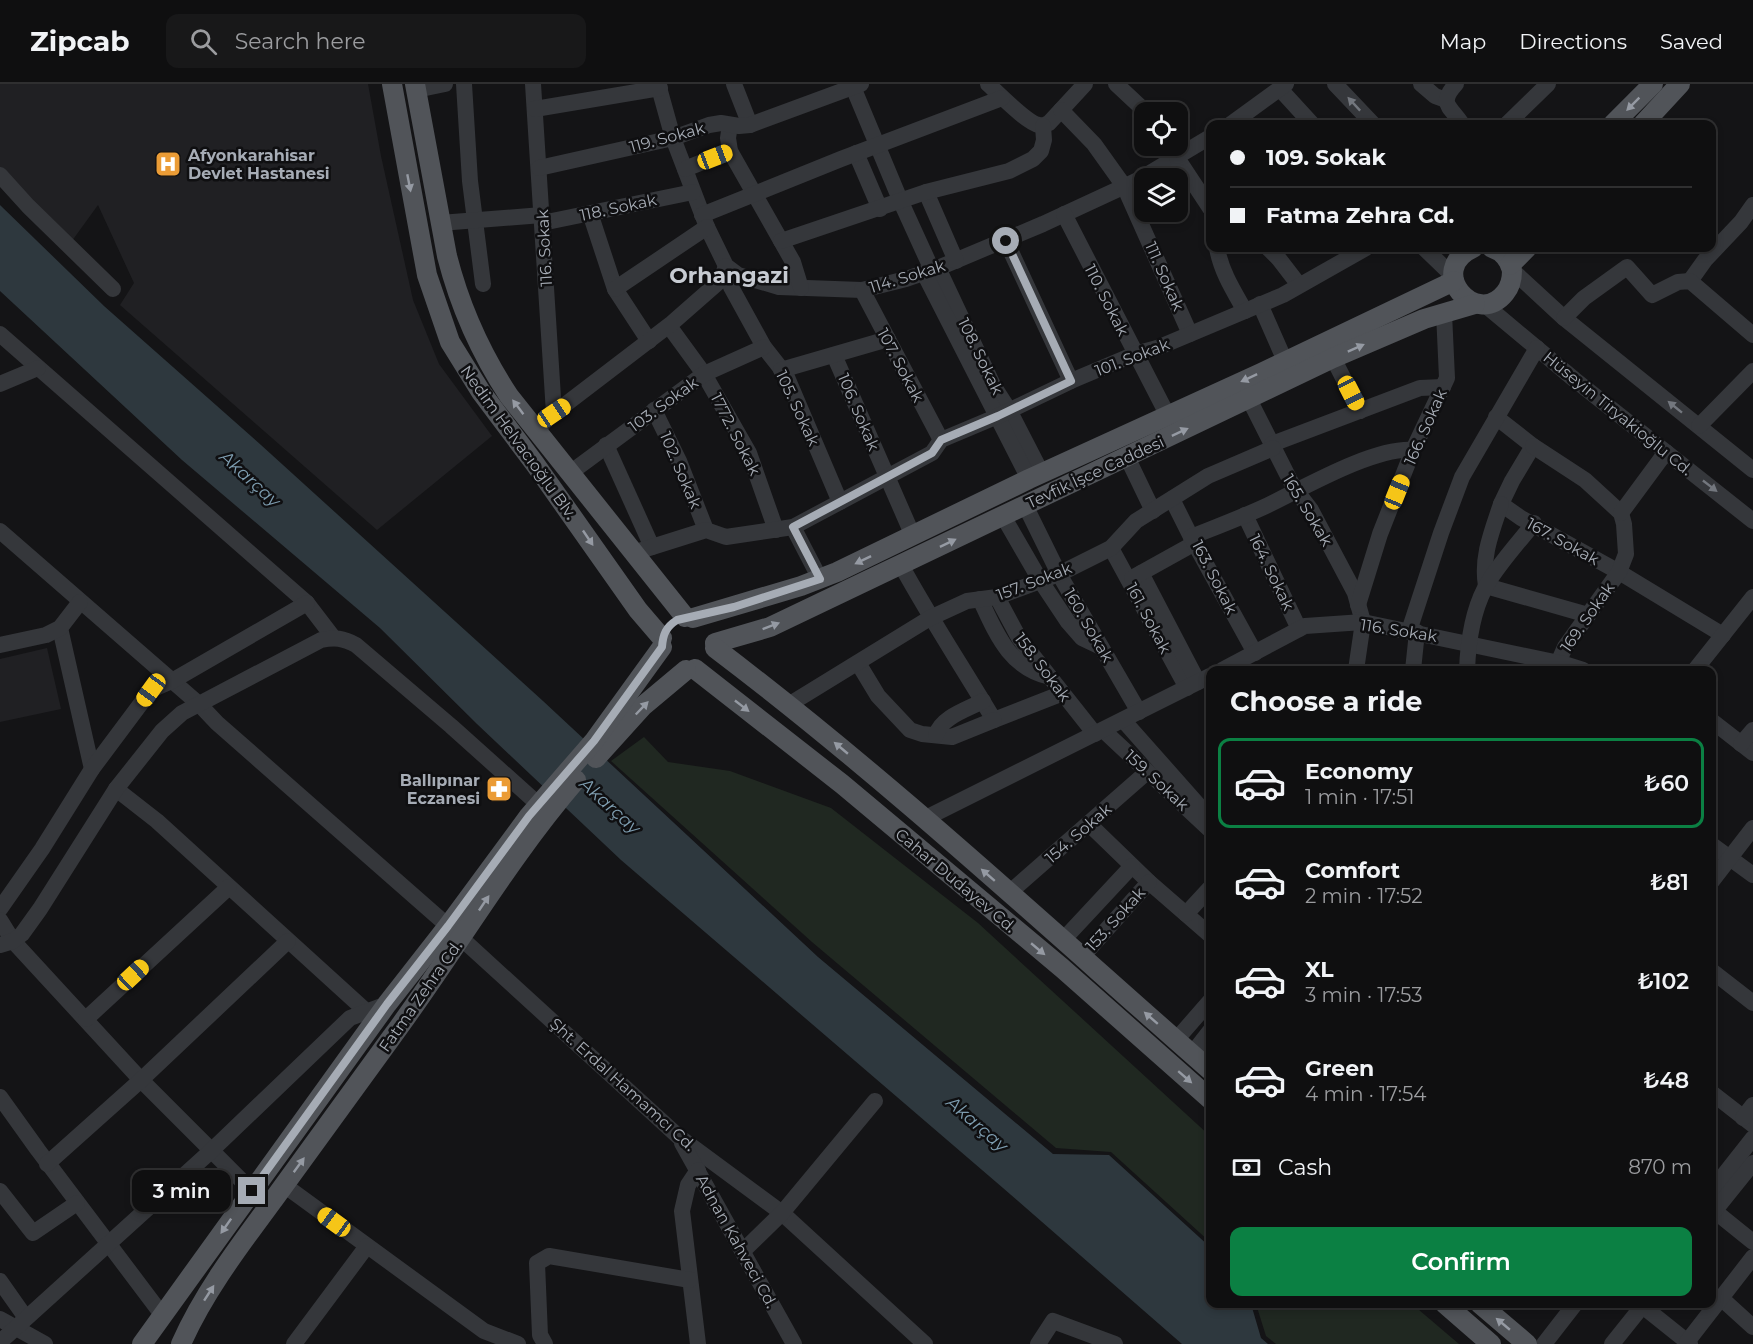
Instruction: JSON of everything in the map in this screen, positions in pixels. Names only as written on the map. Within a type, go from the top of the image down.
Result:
[{"type":"main road","name":"Nedim Helvacıoğlu Blv.","points":[[392,84],[427,275],[450,342],[481,392],[662,643]]},
{"type":"main road","points":[[1616,120],[1653,84]]},
{"type":"main road","points":[[1647,120],[1680,84]]},
{"type":"main road","name":"Nedim Helvacıoğlu Blv.","points":[[416,87],[453,282],[476,340],[493,372],[536,431],[570,473],[642,550],[689,618]]},
{"type":"main road","points":[[402,144],[428,155]]},
{"type":"main road","points":[[1453,279],[1459,258],[1467,252]]},
{"type":"main road","points":[[1480,304],[1494,302],[1502,297],[1512,280],[1511,268],[1500,252]]},
{"type":"main road","points":[[1511,268],[1524,252]]},
{"type":"main road","name":"Hüseyin Tiryakioğlu Cd.","points":[[1453,279],[1461,296],[1480,304]]},
{"type":"main road","name":"Tevfik İşce Caddesi","points":[[689,618],[734,607],[820,579],[1285,361],[1453,279]]},
{"type":"main road","name":"Tevfik İşce Caddesi","points":[[715,645],[770,627],[1333,358],[1424,319],[1480,304]]},
{"type":"main road","points":[[1078,458],[1086,476]]},
{"type":"main road","points":[[689,618],[702,621],[708,626],[713,634],[715,645],[708,662],[691,670],[677,668],[670,663],[665,656],[662,643],[670,624],[689,618]]},
{"type":"main road","name":"Fatma Zehra Cd.","points":[[598,746],[662,643]]},
{"type":"main road","name":"Cahar Dudayev Cd.","points":[[715,645],[790,704],[924,819],[1206,1066]]},
{"type":"main road","name":"Fatma Zehra Cd.","points":[[142,1344],[387,1004],[455,932],[547,800],[598,746],[666,685],[691,670]]},
{"type":"main road","name":"Cahar Dudayev Cd.","points":[[691,670],[842,784],[1062,968],[1206,1095]]},
{"type":"main road","name":"Fatma Zehra Cd.","points":[[181,1344],[189,1325],[207,1295],[432,982],[455,932]]},
{"type":"main road","points":[[1450,1308],[1491,1344]]},
{"type":"main road","points":[[1485,1308],[1527,1344]]},
{"type":"street","points":[[416,87],[445,84]]},
{"type":"street","points":[[464,84],[475,219],[483,284]]},
{"type":"street","name":"116. Sokak","points":[[533,84],[554,413]]},
{"type":"street","points":[[735,84],[750,125]]},
{"type":"street","points":[[988,84],[1036,125],[1043,126],[1049,123],[1085,84]]},
{"type":"street","points":[[1116,84],[1135,102]]},
{"type":"street","points":[[1335,84],[1369,120]]},
{"type":"street","points":[[1420,84],[1435,96],[1446,100],[1459,120]]},
{"type":"street","points":[[1446,100],[1456,84]]},
{"type":"street","points":[[1511,120],[1548,84]]},
{"type":"street","points":[[535,109],[659,86]]},
{"type":"street","name":"105. Sokak","points":[[659,86],[673,138],[704,221],[764,347],[786,375],[840,502]]},
{"type":"street","name":"119. Sokak","points":[[539,168],[673,138],[709,125],[721,123],[750,125],[857,86]]},
{"type":"street","name":"108. Sokak","points":[[857,86],[877,145],[932,270],[993,385],[1003,413],[1036,476]]},
{"type":"street","points":[[1236,120],[1276,88],[1308,120]]},
{"type":"street","points":[[615,289],[704,221],[755,194],[1002,98]]},
{"type":"street","name":"111. Sokak","points":[[1061,110],[1094,144],[1124,186],[1191,334]]},
{"type":"street","points":[[730,125],[728,138],[730,151],[792,262],[801,288]]},
{"type":"street","points":[[781,241],[926,192],[1009,171],[1034,159],[1041,151],[1044,140],[1043,126]]},
{"type":"street","name":"114. Sokak","points":[[1188,147],[1206,139]]},
{"type":"street","points":[[685,169],[730,151]]},
{"type":"street","points":[[856,153],[880,209]]},
{"type":"street","name":"114. Sokak","points":[[729,277],[779,287],[862,290],[932,270],[1006,241],[1124,186],[1172,156]]},
{"type":"street","points":[[1183,156],[1206,200]]},
{"type":"street","points":[[0,175],[28,206],[113,289]]},
{"type":"street","name":"118. Sokak","points":[[440,223],[475,219],[542,219],[590,213],[693,192]]},
{"type":"street","points":[[926,192],[956,261]]},
{"type":"street","points":[[1716,248],[1741,222],[1753,203]]},
{"type":"street","points":[[590,213],[615,289],[649,341]]},
{"type":"street","name":"110. Sokak","points":[[1064,214],[1168,416]]},
{"type":"street","points":[[1006,241],[1071,381]]},
{"type":"street","points":[[1218,252],[1227,279],[1252,308],[1285,361]]},
{"type":"street","points":[[1272,252],[1299,285]]},
{"type":"street","name":"Hüseyin Tiryakioğlu Cd.","points":[[1428,252],[1453,279]]},
{"type":"street","points":[[1564,318],[1584,298],[1627,267],[1652,294],[1678,282],[1690,280],[1713,252]]},
{"type":"street","name":"101. Sokak","points":[[642,550],[706,530],[726,537],[784,529],[932,453],[941,440],[1071,381],[1252,308],[1299,285],[1341,253]]},
{"type":"street","points":[[1511,268],[1564,318],[1753,470]]},
{"type":"street","points":[[536,431],[554,413],[669,326],[729,277]]},
{"type":"street","points":[[1690,280],[1753,335]]},
{"type":"street","name":"107. Sokak","points":[[862,290],[941,440]]},
{"type":"street","name":"Hüseyin Tiryakioğlu Cd.","points":[[1480,304],[1753,521]]},
{"type":"street","name":"166. Sokak","points":[[1358,604],[1380,534],[1413,450],[1446,378],[1444,313]]},
{"type":"street","name":"1772. Sokak","points":[[669,326],[704,374],[749,453],[784,529],[820,579]]},
{"type":"street","points":[[0,334],[307,603],[333,637]]},
{"type":"street","points":[[781,370],[888,339]]},
{"type":"street","name":"103. Sokak","points":[[570,473],[704,374],[764,347]]},
{"type":"street","points":[[1413,666],[1413,632],[1441,533],[1462,477],[1537,348]]},
{"type":"street","name":"106. Sokak","points":[[834,355],[913,536]]},
{"type":"street","points":[[1333,358],[1360,411]]},
{"type":"street","points":[[0,384],[38,368]]},
{"type":"street","points":[[1699,426],[1753,371]]},
{"type":"street","name":"157. Sokak","points":[[790,704],[930,618],[967,601],[997,597],[1059,574],[1111,548],[1136,521],[1208,476],[1273,446],[1420,387],[1443,387]]},
{"type":"street","name":"165. Sokak","points":[[1249,399],[1296,491],[1311,510],[1355,593],[1363,622]]},
{"type":"street","name":"102. Sokak","points":[[654,410],[679,461],[706,530]]},
{"type":"street","points":[[1496,417],[1533,446],[1585,480],[1621,513],[1626,554],[1619,572]]},
{"type":"street","points":[[606,446],[642,550]]},
{"type":"street","points":[[1486,586],[1484,572],[1486,551],[1501,504],[1533,446]]},
{"type":"street","name":"163. Sokak","points":[[1255,653],[1193,540],[1363,459],[1390,452],[1413,450]]},
{"type":"street","points":[[1621,513],[1666,452]]},
{"type":"street","points":[[1127,457],[1153,511]]},
{"type":"street","points":[[1135,576],[1193,540],[1172,499]]},
{"type":"street","name":"167. Sokak","points":[[1501,504],[1521,518],[1619,572],[1723,635]]},
{"type":"street","name":"160. Sokak","points":[[1025,505],[1059,574],[1139,712]]},
{"type":"street","points":[[1003,516],[1040,580],[1068,622],[1082,638],[1102,648]]},
{"type":"street","name":"164. Sokak","points":[[1245,516],[1299,629]]},
{"type":"street","points":[[1467,666],[1468,643],[1478,603],[1486,586],[1533,524]]},
{"type":"street","name":"Şht. Erdal Hamamcı Cd.","points":[[0,531],[455,932],[680,1137],[782,1213],[925,1344]]},
{"type":"street","name":"161. Sokak","points":[[1111,548],[1135,576],[1198,682]]},
{"type":"street","points":[[901,565],[930,618],[944,636],[994,720]]},
{"type":"street","name":"169. Sokak","points":[[1558,663],[1560,653],[1619,572]]},
{"type":"street","points":[[1486,586],[1588,615]]},
{"type":"street","name":"158. Sokak","points":[[997,597],[1019,638],[1063,693],[1099,732]]},
{"type":"street","points":[[1698,666],[1753,597]]},
{"type":"street","points":[[980,599],[998,637],[1012,656],[1035,674],[1050,677]]},
{"type":"street","points":[[0,645],[46,635],[60,628],[80,602]]},
{"type":"street","points":[[0,909],[42,849],[92,769],[151,690],[172,681],[307,603]]},
{"type":"street","points":[[1357,666],[1363,622]]},
{"type":"street","name":"116. Sokak","points":[[1229,666],[1305,626],[1363,622],[1569,666]]},
{"type":"street","points":[[60,628],[92,769]]},
{"type":"street","points":[[7,943],[22,934],[116,789],[162,731],[182,712],[200,705],[321,640],[333,637],[343,638],[356,645],[451,726],[547,800]]},
{"type":"street","points":[[858,663],[878,696],[910,730],[922,734],[952,737],[1063,693]]},
{"type":"street","points":[[924,819],[1198,682]]},
{"type":"street","points":[[936,735],[944,722],[983,700]]},
{"type":"street","points":[[1123,720],[1206,813]]},
{"type":"street","points":[[1716,724],[1747,749],[1753,730]]},
{"type":"street","name":"159. Sokak","points":[[1099,732],[1206,826]]},
{"type":"street","name":"154. Sokak","points":[[1009,893],[1147,772]]},
{"type":"street","points":[[116,789],[157,821],[367,1012]]},
{"type":"street","points":[[1089,824],[1149,882],[1206,932]]},
{"type":"street","points":[[1716,876],[1753,828]]},
{"type":"street","points":[[1716,849],[1729,858],[1750,867]]},
{"type":"street","points":[[1063,940],[1132,866]]},
{"type":"street","name":"153. Sokak","points":[[1082,957],[1149,882]]},
{"type":"street","points":[[86,1019],[229,887]]},
{"type":"street","points":[[1186,914],[1206,892]]},
{"type":"street","points":[[0,921],[7,943],[86,1019],[141,1080],[252,1191]]},
{"type":"street","points":[[47,1164],[141,1080],[288,941]]},
{"type":"street","points":[[1716,974],[1753,1003]]},
{"type":"street","points":[[0,1341],[211,1151],[350,1018],[387,1004]]},
{"type":"street","points":[[1176,1040],[1206,1006]]},
{"type":"street","points":[[1192,1054],[1206,1036]]},
{"type":"street","points":[[1716,1095],[1750,1116]]},
{"type":"street","points":[[0,1097],[47,1164],[163,1316]]},
{"type":"street","points":[[743,1251],[782,1213],[875,1101]]},
{"type":"street","name":"Adnan Kahveci Cd.","points":[[680,1137],[794,1344]]},
{"type":"street","points":[[1716,1185],[1753,1138]]},
{"type":"street","points":[[1716,1207],[1753,1163]]},
{"type":"street","points":[[698,1170],[688,1185],[682,1211],[698,1344]]},
{"type":"street","points":[[284,1185],[368,1246],[484,1337],[518,1344]]},
{"type":"street","points":[[0,1191],[33,1233],[77,1203]]},
{"type":"street","points":[[1716,1215],[1753,1242]]},
{"type":"street","points":[[300,1342],[368,1246]]},
{"type":"street","points":[[545,1344],[540,1335],[537,1263],[549,1256],[690,1280]]},
{"type":"street","points":[[1716,1305],[1753,1257]]},
{"type":"street","points":[[0,1281],[21,1323],[45,1344]]},
{"type":"street","points":[[1721,1298],[1753,1327]]},
{"type":"street","points":[[1544,1344],[1572,1308]]},
{"type":"street","points":[[1612,1344],[1639,1308]]},
{"type":"street","points":[[1647,1308],[1688,1343],[1714,1308]]},
{"type":"street","points":[[0,1319],[21,1323]]},
{"type":"street","points":[[1038,1344],[1053,1321],[1115,1344]]},
{"type":"shaded area","points":[[0,84],[368,84],[381,156],[413,300],[439,364],[492,436],[377,530],[120,305],[134,283],[98,205],[69,245],[0,172]]},
{"type":"shaded area","points":[[47,648],[61,709],[0,722],[0,659]]},
{"type":"shaded area","points":[[644,737],[668,762],[730,771],[831,808],[978,923],[1206,1132],[1206,1238],[1111,1152],[1056,1148],[812,942],[611,761]]},
{"type":"shaded area","points":[[1257,1308],[1417,1308],[1459,1344],[1276,1344],[1266,1336]]},
{"type":"water","name":"Akarçay","points":[[0,205],[104,306],[543,701],[818,957],[1053,1154],[1109,1155],[1206,1243],[1206,1308],[1252,1308],[1261,1338],[1268,1344],[1182,1344],[621,860],[477,724],[380,628],[182,460],[0,291]]},
{"type":"place","name":"Afyonkarahisar Devlet Hastanesi","points":[[168,164]]},
{"type":"place","name":"Ballıpınar Eczanesi","points":[[499,789]]},
{"type":"district","name":"Orhangazi","points":[[729,275]]},
{"type":"route","points":[[252,1191],[387,1004],[529,816],[594,741],[662,647],[662,638],[670,624],[685,617],[693,618],[734,607],[820,579],[793,527],[932,453],[941,440],[1071,381],[1006,241]]}]
